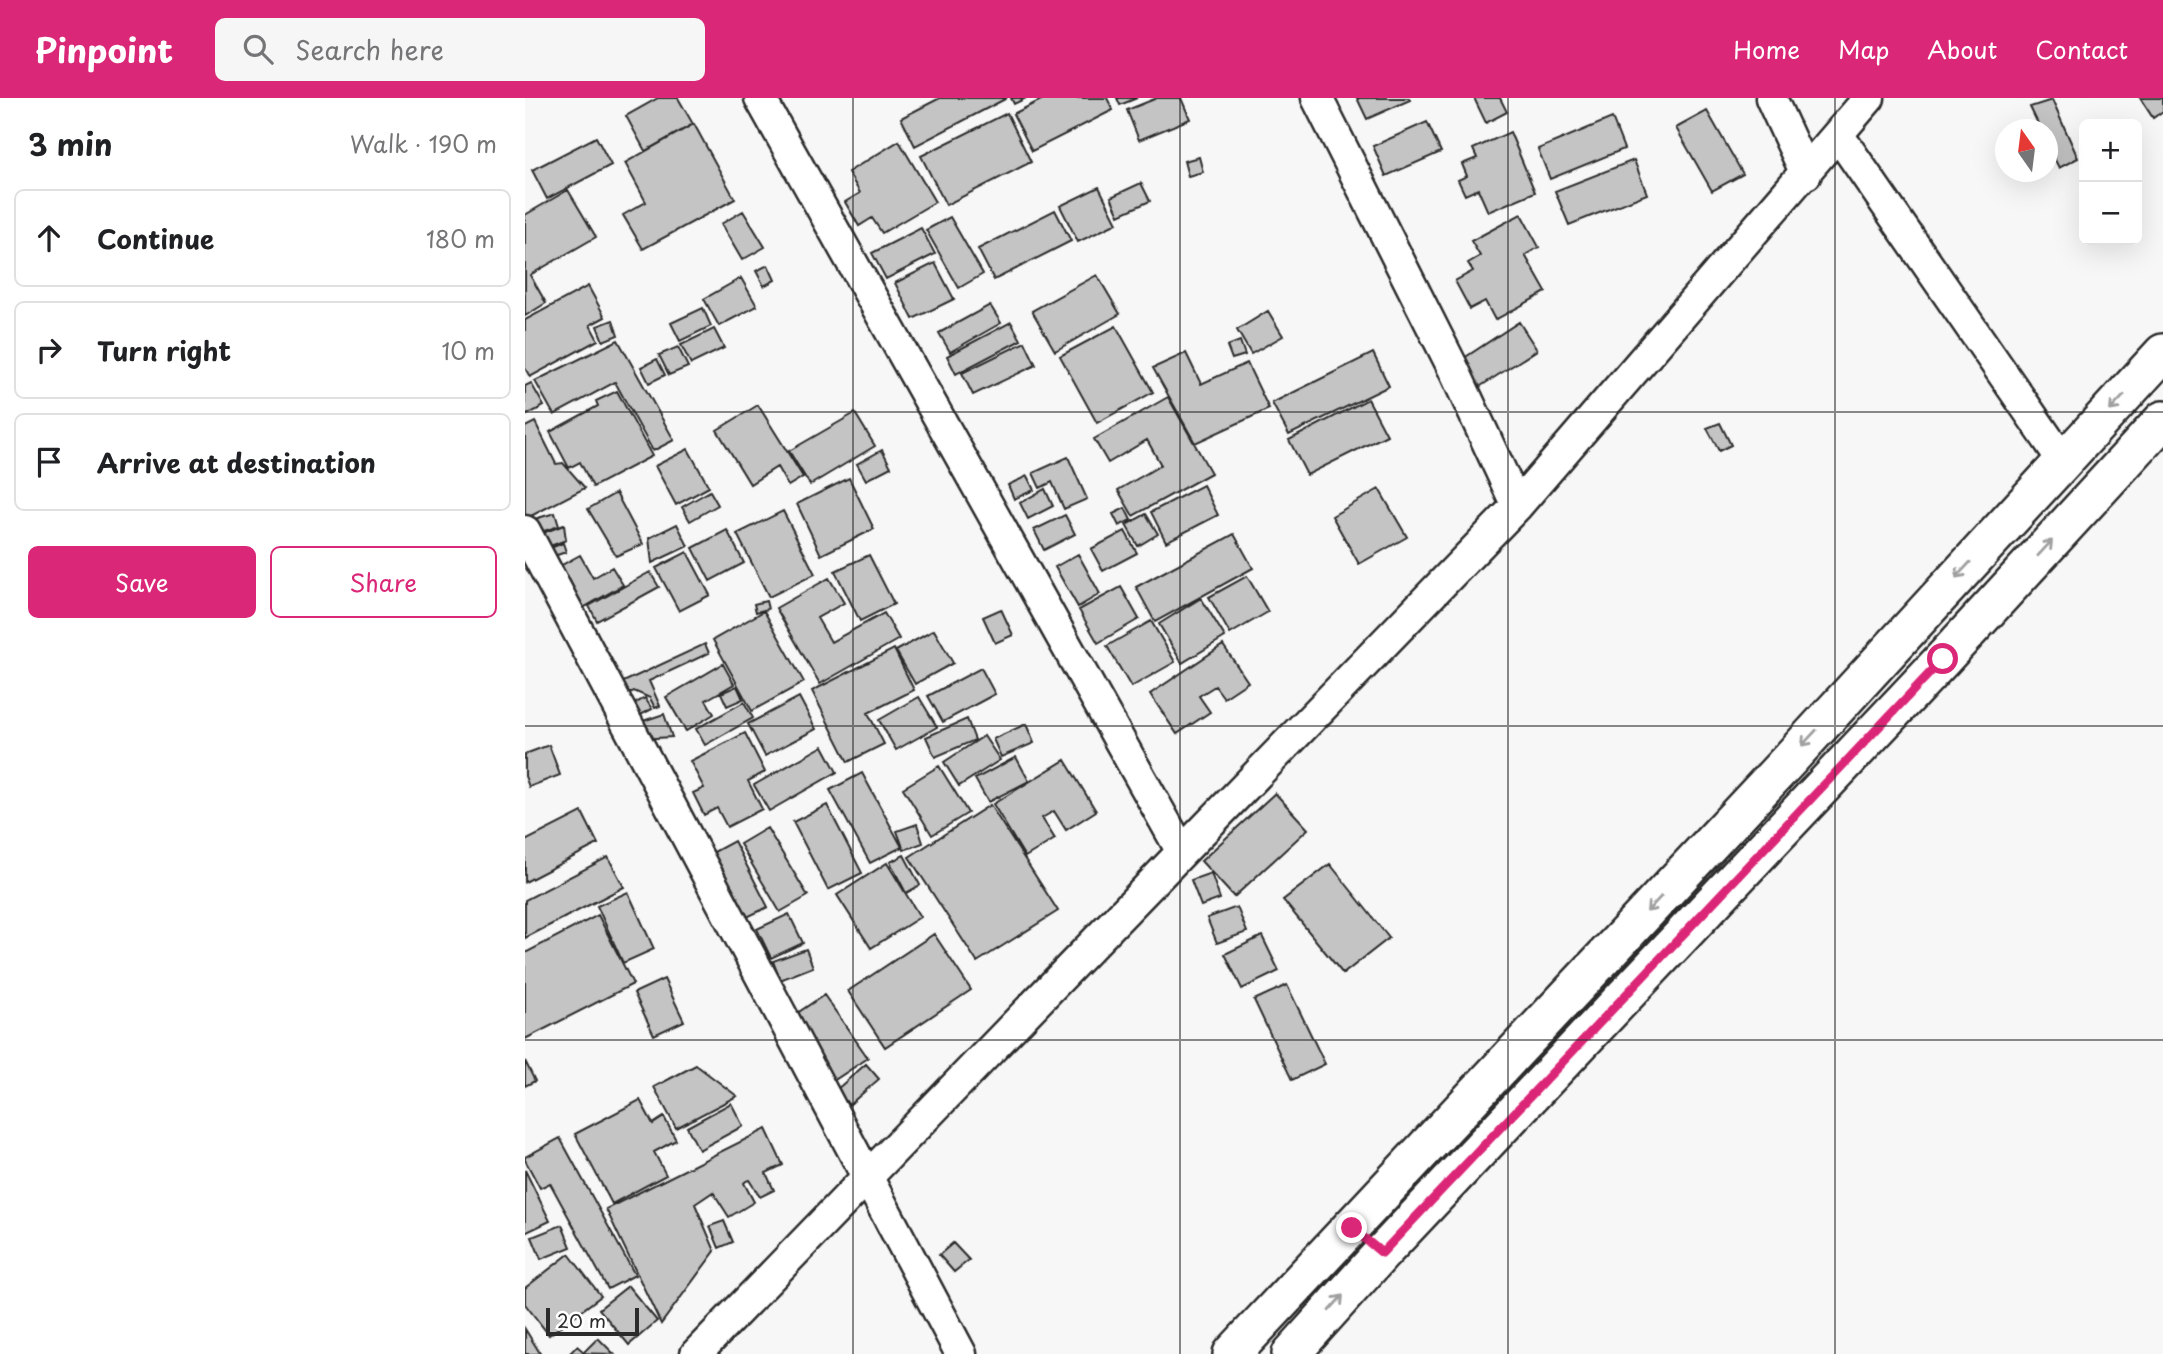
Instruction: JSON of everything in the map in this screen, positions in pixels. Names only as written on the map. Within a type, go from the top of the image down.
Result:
[{"type":"main road","points":[[1233,1354],[1787,762],[2163,353]]},
{"type":"main road","points":[[1291,1354],[1382,1253],[1933,669],[2163,420]]},
{"type":"main road","points":[[1352,1228],[1382,1253]]},
{"type":"street","points":[[760,98],[1182,852]]},
{"type":"street","points":[[1317,98],[1451,366],[1517,506]]},
{"type":"street","points":[[1770,98],[1806,174]]},
{"type":"street","points":[[697,1354],[1517,506],[1839,136],[1869,98]]},
{"type":"street","points":[[1839,136],[2063,461]]},
{"type":"street","points":[[525,531],[961,1354]]},
{"type":"building","points":[[658,98],[678,98],[693,124],[645,151],[626,116]]},
{"type":"building","points":[[940,98],[1007,98],[915,146],[901,118]]},
{"type":"building","points":[[1011,98],[1026,98],[1014,104]]},
{"type":"building","points":[[1045,98],[1107,98],[1113,110],[1032,151],[1013,114]]},
{"type":"building","points":[[1117,98],[1137,98],[1120,105]]},
{"type":"building","points":[[1157,98],[1181,98],[1190,119],[1139,140],[1127,110]]},
{"type":"building","points":[[1357,98],[1409,98],[1410,100],[1367,119]]},
{"type":"building","points":[[1474,98],[1500,98],[1507,112],[1486,123]]},
{"type":"building","points":[[2140,98],[2163,98],[2163,111],[2153,118]]},
{"type":"building","points":[[2052,100],[2078,158],[2059,168],[2058,119],[2036,119],[2030,107]]},
{"type":"building","points":[[1707,111],[1743,174],[1712,191],[1676,128]]},
{"type":"building","points":[[1007,113],[1031,162],[946,205],[921,156]]},
{"type":"building","points":[[1612,118],[1624,149],[1550,179],[1538,149]]},
{"type":"building","points":[[1427,122],[1441,152],[1386,176],[1373,146]]},
{"type":"building","points":[[694,124],[735,199],[643,249],[623,215],[646,202],[625,163]]},
{"type":"building","points":[[1510,132],[1535,192],[1488,212],[1478,189],[1465,195],[1458,180],[1467,176],[1462,164],[1477,158],[1473,149]]},
{"type":"building","points":[[596,137],[611,165],[547,199],[532,170]]},
{"type":"building","points":[[899,141],[935,202],[882,233],[872,218],[859,226],[845,202],[860,193],[848,172]]},
{"type":"building","points":[[1199,157],[1203,172],[1188,176],[1184,161]]},
{"type":"building","points":[[1634,160],[1647,194],[1569,225],[1555,191]]},
{"type":"building","points":[[1141,183],[1150,201],[1119,215],[1111,197]]},
{"type":"building","points":[[1099,187],[1117,223],[1078,242],[1060,206]]},
{"type":"building","points":[[568,190],[596,237],[530,275],[546,303],[525,316],[525,215]]},
{"type":"building","points":[[1055,210],[1071,241],[994,280],[978,249]]},
{"type":"building","points":[[743,211],[765,247],[742,260],[721,224]]},
{"type":"building","points":[[1521,214],[1539,247],[1525,255],[1546,292],[1495,320],[1485,301],[1470,309],[1455,281],[1473,271],[1468,263],[1480,256],[1471,241]]},
{"type":"building","points":[[950,217],[983,274],[959,288],[926,230]]},
{"type":"building","points":[[921,228],[935,254],[886,279],[872,253]]},
{"type":"building","points":[[935,263],[954,299],[913,319],[895,283]]},
{"type":"building","points":[[768,265],[775,280],[764,286],[756,271]]},
{"type":"building","points":[[1097,275],[1120,314],[1055,351],[1032,311]]},
{"type":"building","points":[[741,278],[757,306],[719,326],[704,299]]},
{"type":"building","points":[[588,286],[605,317],[590,325],[598,340],[530,377],[525,368],[525,320]]},
{"type":"building","points":[[990,305],[1001,323],[950,352],[939,333]]},
{"type":"building","points":[[703,308],[711,326],[680,341],[671,323]]},
{"type":"building","points":[[1268,311],[1283,336],[1251,354],[1237,330]]},
{"type":"building","points":[[613,320],[618,335],[603,341],[597,326]]},
{"type":"building","points":[[1011,322],[1021,340],[956,374],[947,356]]},
{"type":"building","points":[[1519,322],[1537,350],[1470,393],[1452,366]]},
{"type":"building","points":[[1116,326],[1153,392],[1097,423],[1060,356]]},
{"type":"building","points":[[714,329],[724,348],[691,364],[681,345]]},
{"type":"building","points":[[618,340],[674,440],[653,451],[615,382],[554,415],[535,381]]},
{"type":"building","points":[[1240,341],[1245,355],[1232,359],[1227,346]]},
{"type":"building","points":[[1025,342],[1036,365],[973,395],[962,373]]},
{"type":"building","points":[[678,347],[688,367],[669,375],[659,355]]},
{"type":"building","points":[[1186,353],[1201,384],[1247,363],[1269,409],[1195,443],[1153,368]]},
{"type":"building","points":[[1373,353],[1389,386],[1289,435],[1272,403]]},
{"type":"building","points":[[657,359],[665,375],[649,383],[641,367]]},
{"type":"building","points":[[531,383],[544,406],[525,416],[525,386]]},
{"type":"building","points":[[617,391],[652,456],[593,487],[580,462],[569,468],[550,432],[598,406],[596,401]]},
{"type":"building","points":[[1168,397],[1211,473],[1133,516],[1118,490],[1161,465],[1147,440],[1108,463],[1094,439]]},
{"type":"building","points":[[1368,399],[1387,435],[1307,475],[1289,440]]},
{"type":"building","points":[[758,405],[803,477],[788,486],[777,467],[750,484],[717,430]]},
{"type":"building","points":[[855,413],[875,446],[810,485],[789,451]]},
{"type":"building","points":[[535,422],[556,464],[563,463],[585,488],[525,519],[525,427]]},
{"type":"building","points":[[1720,423],[1731,445],[1719,451],[1707,428]]},
{"type":"building","points":[[688,449],[709,487],[676,505],[655,466]]},
{"type":"building","points":[[882,450],[891,467],[866,480],[857,464]]},
{"type":"building","points":[[1068,457],[1087,499],[1064,509],[1052,482],[1040,488],[1033,473]]},
{"type":"building","points":[[1027,476],[1034,490],[1014,499],[1008,485]]},
{"type":"building","points":[[849,478],[874,529],[821,555],[797,504]]},
{"type":"building","points":[[1203,485],[1218,515],[1166,542],[1151,512]]},
{"type":"building","points":[[1045,489],[1053,506],[1028,519],[1020,503]]},
{"type":"building","points":[[1379,489],[1407,537],[1359,564],[1332,516]]},
{"type":"building","points":[[710,491],[718,505],[690,521],[682,507]]},
{"type":"building","points":[[616,493],[643,544],[616,556],[588,509]]},
{"type":"building","points":[[1125,508],[1131,520],[1119,526],[1113,514]]},
{"type":"building","points":[[783,511],[815,574],[769,597],[737,534]]},
{"type":"building","points":[[555,513],[559,526],[535,534],[531,520]]},
{"type":"building","points":[[1146,514],[1158,534],[1138,546],[1126,525]]},
{"type":"building","points":[[1065,515],[1075,534],[1044,550],[1034,530]]},
{"type":"building","points":[[677,524],[688,546],[652,563],[649,538]]},
{"type":"building","points":[[564,525],[566,540],[545,548],[540,534]]},
{"type":"building","points":[[727,530],[744,563],[710,581],[693,548]]},
{"type":"building","points":[[1125,531],[1137,553],[1103,571],[1091,549]]},
{"type":"building","points":[[1234,534],[1253,568],[1155,622],[1136,587]]},
{"type":"building","points":[[563,543],[566,552],[551,557],[548,549]]},
{"type":"building","points":[[687,552],[710,595],[679,611],[656,568]]},
{"type":"building","points":[[1078,554],[1100,594],[1078,607],[1055,567]]},
{"type":"building","points":[[580,555],[593,578],[612,567],[623,585],[576,612],[553,570]]},
{"type":"building","points":[[869,555],[894,604],[860,621],[835,571]]},
{"type":"building","points":[[650,572],[659,587],[597,621],[589,606]]},
{"type":"building","points":[[1247,576],[1268,612],[1230,634],[1209,597]]},
{"type":"building","points":[[829,578],[844,603],[817,618],[831,642],[884,613],[899,639],[820,684],[776,608]]},
{"type":"building","points":[[1121,587],[1139,619],[1098,643],[1079,610]]},
{"type":"building","points":[[1201,598],[1225,637],[1182,663],[1159,624]]},
{"type":"building","points":[[766,601],[768,609],[756,612],[754,604]]},
{"type":"building","points":[[1001,609],[1013,635],[995,643],[983,617]]},
{"type":"building","points":[[764,611],[804,682],[752,711],[713,640]]},
{"type":"building","points":[[1151,621],[1175,662],[1131,687],[1107,646]]},
{"type":"building","points":[[934,630],[953,663],[915,684],[896,651]]},
{"type":"building","points":[[705,644],[709,653],[649,681],[660,706],[655,708],[650,698],[634,691],[625,695],[619,684]]},
{"type":"building","points":[[1223,645],[1248,682],[1224,698],[1215,686],[1199,696],[1210,712],[1177,734],[1150,694]]},
{"type":"building","points":[[894,649],[914,690],[868,713],[884,744],[848,762],[812,691]]},
{"type":"building","points":[[723,664],[734,684],[706,700],[714,714],[686,731],[666,697]]},
{"type":"building","points":[[981,668],[995,694],[943,722],[928,696]]},
{"type":"building","points":[[737,686],[743,699],[727,706],[721,693]]},
{"type":"building","points":[[799,697],[816,729],[765,756],[748,724]]},
{"type":"building","points":[[919,697],[937,727],[896,750],[879,720]]},
{"type":"building","points":[[645,698],[652,709],[629,721],[623,710]]},
{"type":"building","points":[[744,702],[753,718],[705,745],[696,729]]},
{"type":"building","points":[[664,714],[672,737],[639,739],[634,724]]},
{"type":"building","points":[[967,719],[975,740],[935,757],[926,737]]},
{"type":"building","points":[[1026,724],[1034,743],[1001,757],[993,739]]},
{"type":"building","points":[[745,733],[765,772],[748,781],[762,809],[727,827],[717,808],[704,815],[693,793],[704,788],[690,761]]},
{"type":"building","points":[[984,736],[1000,760],[959,786],[944,762]]},
{"type":"building","points":[[549,745],[560,775],[529,787],[525,776],[525,754]]},
{"type":"building","points":[[823,746],[837,772],[769,811],[754,785]]},
{"type":"building","points":[[1016,757],[1029,781],[988,802],[975,779]]},
{"type":"building","points":[[1065,760],[1096,811],[1066,830],[1054,811],[1042,818],[1055,839],[1025,857],[993,804]]},
{"type":"building","points":[[939,766],[968,813],[932,835],[903,788]]},
{"type":"building","points":[[862,773],[902,847],[870,863],[830,790]]},
{"type":"building","points":[[1275,793],[1308,829],[1234,897],[1201,861]]},
{"type":"building","points":[[827,805],[862,873],[828,890],[793,822]]},
{"type":"building","points":[[990,805],[1058,911],[977,962],[909,857]]},
{"type":"building","points":[[582,812],[598,844],[525,882],[525,841]]},
{"type":"building","points":[[917,824],[923,843],[904,850],[897,831]]},
{"type":"building","points":[[767,828],[808,896],[780,912],[740,844]]},
{"type":"building","points":[[734,841],[768,907],[745,918],[712,853]]},
{"type":"building","points":[[904,855],[920,885],[906,893],[890,862]]},
{"type":"building","points":[[608,857],[624,887],[525,938],[525,900]]},
{"type":"building","points":[[887,863],[920,917],[871,948],[837,895]]},
{"type":"building","points":[[1330,864],[1389,938],[1343,974],[1283,900]]},
{"type":"building","points":[[1211,873],[1220,899],[1201,906],[1191,880]]},
{"type":"building","points":[[628,892],[654,949],[623,963],[597,906]]},
{"type":"building","points":[[1237,907],[1247,932],[1217,943],[1207,918]]},
{"type":"building","points":[[789,914],[803,943],[771,958],[757,929]]},
{"type":"building","points":[[598,915],[633,984],[525,1039],[525,953]]},
{"type":"building","points":[[934,934],[971,990],[885,1047],[848,991]]},
{"type":"building","points":[[1262,936],[1279,971],[1242,989],[1225,954]]},
{"type":"building","points":[[806,949],[813,967],[780,980],[773,961]]},
{"type":"building","points":[[664,979],[684,1021],[654,1035],[634,993]]},
{"type":"building","points":[[1287,985],[1325,1064],[1292,1080],[1254,1000]]},
{"type":"building","points":[[824,995],[868,1058],[833,1081],[790,1018]]},
{"type":"building","points":[[525,1061],[535,1081],[525,1086]]},
{"type":"building","points":[[866,1064],[879,1079],[849,1105],[836,1090]]},
{"type":"building","points":[[696,1065],[737,1096],[676,1128],[654,1087]]},
{"type":"building","points":[[640,1100],[653,1124],[664,1117],[676,1140],[654,1152],[666,1175],[612,1204],[575,1134]]},
{"type":"building","points":[[731,1103],[743,1126],[699,1150],[687,1127]]},
{"type":"building","points":[[766,1129],[783,1165],[766,1173],[774,1190],[760,1197],[749,1180],[746,1181],[744,1183],[754,1202],[729,1217],[713,1192],[695,1204],[715,1251],[661,1324],[606,1209]]},
{"type":"building","points":[[560,1138],[635,1275],[608,1289],[550,1183],[540,1188],[525,1160],[525,1157]]},
{"type":"building","points":[[525,1170],[550,1221],[525,1233]]},
{"type":"building","points":[[724,1221],[733,1242],[719,1248],[710,1226]]},
{"type":"building","points":[[562,1225],[571,1247],[541,1259],[532,1237]]},
{"type":"building","points":[[953,1243],[969,1260],[954,1272],[939,1255]]},
{"type":"building","points":[[569,1254],[601,1296],[549,1335],[525,1304],[525,1288]]},
{"type":"building","points":[[628,1286],[657,1321],[629,1345],[599,1309]]},
{"type":"building","points":[[525,1329],[540,1353],[539,1354],[525,1354]]},
{"type":"building","points":[[598,1338],[614,1354],[570,1353],[577,1346],[584,1352]]},
{"type":"route","points":[[1352,1228],[1382,1253],[1943,659]]}]
